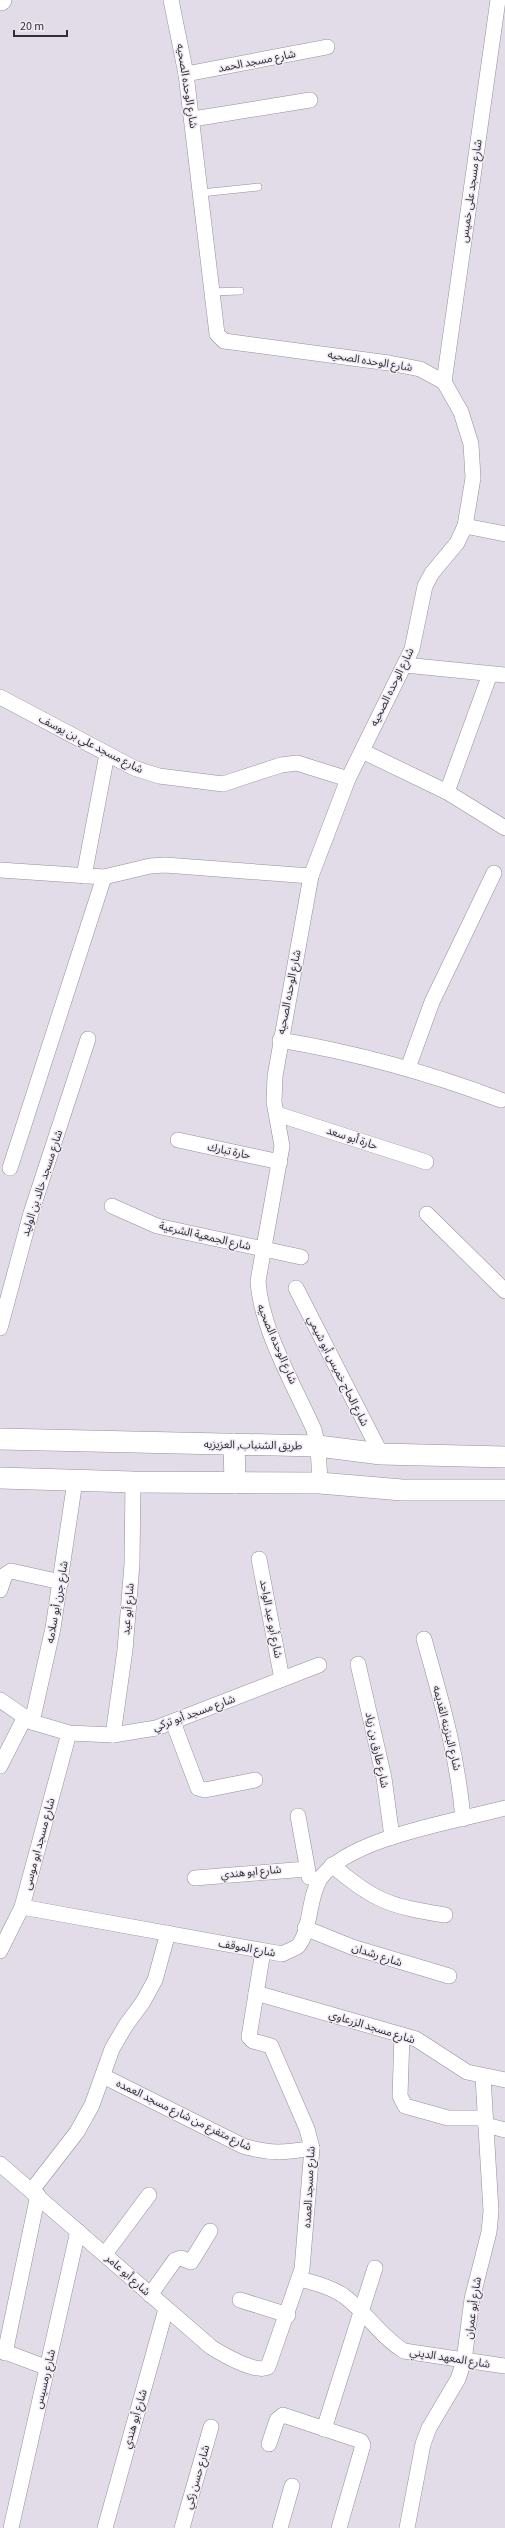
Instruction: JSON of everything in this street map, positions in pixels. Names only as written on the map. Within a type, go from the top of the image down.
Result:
[{"type":"street","name":"شارع الوحده الصحيه","points":[[171,0],[186,74],[217,334],[224,341],[389,363],[420,369],[444,382],[461,412],[471,444],[473,478],[465,526],[457,543],[432,573],[425,586],[417,632],[404,665],[348,779],[311,876],[280,1040],[274,1089],[282,1146],[258,1281],[259,1301],[265,1321],[314,1430],[318,1446],[320,1483]]},
{"type":"street","name":"شارع مسجد على خميس","points":[[444,382],[498,0]]},
{"type":"street","name":"شارع مسجد الحمد","points":[[186,74],[327,48]]},
{"type":"street","points":[[192,119],[310,100]]},
{"type":"street","points":[[465,526],[505,534]]},
{"type":"street","points":[[404,665],[498,674],[447,792]]},
{"type":"street","name":"شارع مسجد علي بن يوسف","points":[[0,697],[134,768],[159,776],[209,784],[223,784],[280,765],[297,763],[311,766],[348,779]]},
{"type":"street","points":[[362,751],[447,792],[505,828]]},
{"type":"street","points":[[84,876],[108,754]]},
{"type":"street","points":[[0,870],[104,877],[150,866],[165,865],[311,876]]},
{"type":"street","points":[[408,1068],[432,1002],[494,873]]},
{"type":"street","points":[[10,1168],[104,877]]},
{"type":"street","name":"شارع مسجد خالد بن الوليد","points":[[0,1328],[31,1212],[88,1039]]},
{"type":"street","points":[[280,1040],[334,1049],[408,1068],[501,1100]]},
{"type":"street","name":"حارة أبو سعد","points":[[277,1114],[426,1162]]},
{"type":"street","name":"حارة تبارك","points":[[178,1140],[280,1162]]},
{"type":"street","name":"شارع الجمعية الشرعية","points":[[112,1206],[157,1226],[301,1257]]},
{"type":"street","points":[[427,1214],[505,1291]]},
{"type":"street","name":"شارع الحاج خميس أبو شيمي","points":[[296,1288],[381,1454]]},
{"type":"street","name":"طريق الشنباب, العزيزيه","points":[[0,1439],[318,1446],[381,1454],[505,1457]]},
{"type":"street","points":[[234,1444],[235,1483]]},
{"type":"street","points":[[0,1478],[133,1482],[320,1483],[402,1490],[505,1490]]},
{"type":"street","name":"شارع جرن أبو سلامه","points":[[0,1766],[28,1719],[62,1582],[75,1481]]},
{"type":"street","name":"شارع أبو عيد","points":[[113,1735],[125,1650],[131,1572],[133,1482]]},
{"type":"street","name":"شارع أبو عبد الواحد","points":[[259,1559],[282,1679]]},
{"type":"street","points":[[0,1590],[5,1575],[11,1571],[62,1582]]},
{"type":"street","name":"شارع البنزينه القديمه","points":[[424,1639],[452,1738],[457,1764],[463,1819]]},
{"type":"street","name":"شارع طارق بن زياد","points":[[358,1664],[384,1778],[392,1837]]},
{"type":"street","name":"شارع مسجد أبو تركي","points":[[0,1700],[28,1719],[68,1733],[113,1735],[156,1728],[174,1722],[319,1665]]},
{"type":"street","points":[[174,1722],[198,1788],[205,1790],[255,1780]]},
{"type":"street","name":"شارع مسجد ابو موسى","points":[[0,1951],[22,1907],[68,1733]]},
{"type":"street","name":"شارع الموقف","points":[[22,1907],[282,1954],[298,1946],[305,1928],[312,1896],[320,1879],[332,1865],[348,1855],[392,1837],[505,1808]]},
{"type":"street","points":[[298,1816],[312,1896]]},
{"type":"street","points":[[332,1865],[374,1898],[393,1906],[445,1915]]},
{"type":"street","name":"شارع ابو هندي","points":[[195,1878],[307,1868]]},
{"type":"street","name":"شارع رشدان","points":[[305,1928],[352,1947],[449,1976]]},
{"type":"street","points":[[48,2368],[3,2352],[35,2192],[77,2132],[92,2105],[112,2050],[122,2031],[143,2002],[154,1980],[163,1958],[168,1933]]},
{"type":"street","name":"شارع مسجد العمده","points":[[263,1951],[249,2037],[253,2041],[271,2046],[307,2129],[312,2148],[304,2260],[300,2279],[270,2364],[265,2369]]},
{"type":"street","name":"شارع مسجد الزرعاوي","points":[[256,1993],[402,2035],[429,2046],[453,2065],[483,2077],[505,2080]]},
{"type":"street","points":[[402,2035],[400,2096],[405,2106],[448,2118],[485,2122],[505,2130]]},
{"type":"street","name":"شارع متفرع من شارع مسجد العمده","points":[[103,2076],[243,2146],[262,2152],[283,2153],[312,2148]]},
{"type":"street","name":"شارع أبو عمران","points":[[407,2528],[423,2444],[429,2428],[458,2379],[464,2361],[472,2299],[489,2232],[491,2211],[483,2077]]},
{"type":"street","name":"شارع أبو عامر","points":[[0,2164],[35,2192],[150,2295],[211,2347],[233,2360],[265,2369]]},
{"type":"street","points":[[105,2254],[149,2195]]},
{"type":"street","name":"شارع رمسيس","points":[[11,2528],[78,2231]]},
{"type":"street","points":[[150,2295],[175,2260],[181,2258],[191,2262],[210,2232]]},
{"type":"street","points":[[324,2429],[375,2268]]},
{"type":"street","name":"شارع المعهد الديني","points":[[300,2279],[323,2285],[343,2296],[361,2311],[394,2345],[404,2351],[505,2366]]},
{"type":"street","points":[[240,2300],[288,2315]]},
{"type":"street","name":"شارع أبو هندي","points":[[105,2528],[166,2309]]},
{"type":"street","points":[[270,2444],[277,2420],[283,2415],[359,2439],[363,2445],[339,2528]]},
{"type":"street","name":"شارع حسن زكي","points":[[182,2528],[211,2427]]},
{"type":"street","points":[[280,2528],[292,2486]]},
{"type":"lane","points":[[201,193],[258,187]]},
{"type":"lane","points":[[212,292],[240,291]]}]
